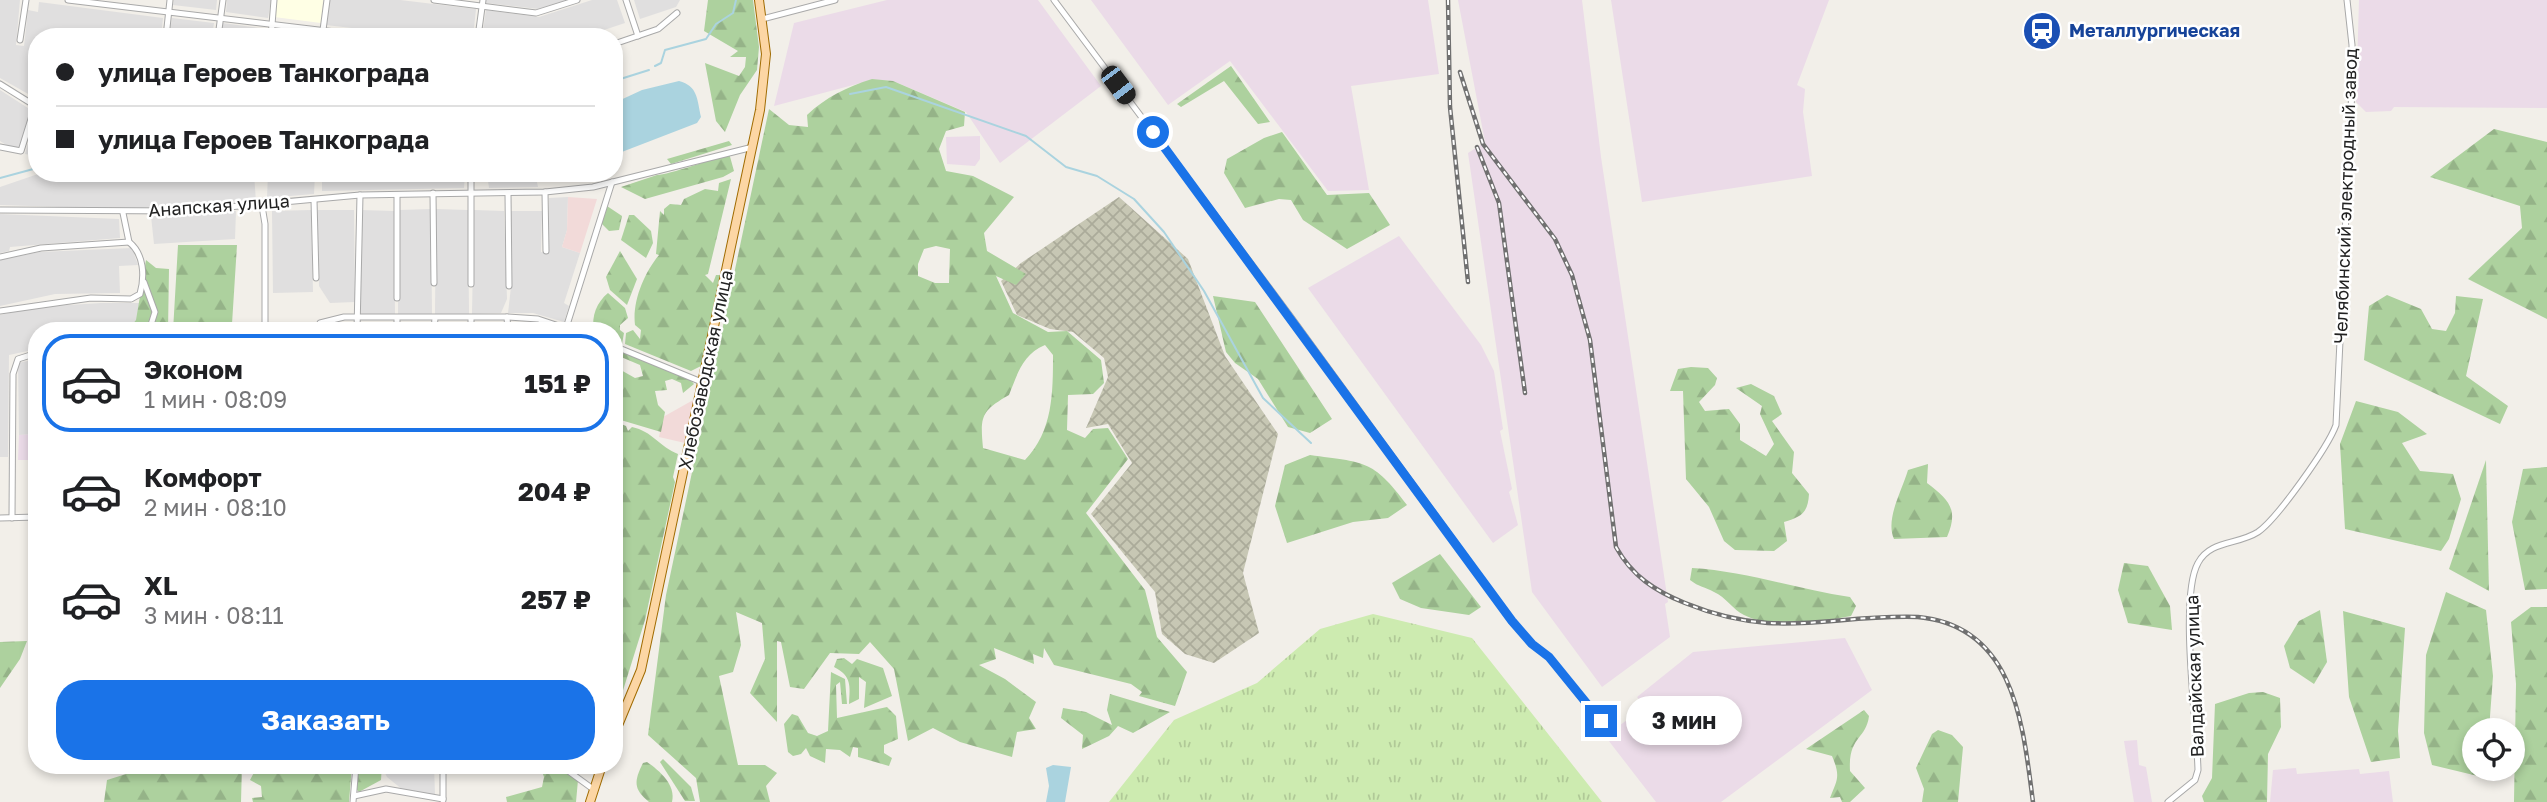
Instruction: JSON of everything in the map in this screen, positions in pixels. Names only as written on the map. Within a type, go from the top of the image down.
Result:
[{"type":"main road","name":"Хлебозаводская улица","points":[[623,713],[641,670],[753,147],[765,82],[759,0]]},
{"type":"main road","points":[[590,802],[599,774]]},
{"type":"street","points":[[20,40],[26,0]]},
{"type":"street","points":[[68,0],[116,3],[302,28]]},
{"type":"street","points":[[167,28],[170,0]]},
{"type":"street","points":[[219,28],[223,0]]},
{"type":"street","points":[[271,25],[274,0]]},
{"type":"street","points":[[323,28],[327,0]]},
{"type":"street","points":[[434,0],[483,3],[536,13],[577,0]]},
{"type":"street","points":[[626,0],[638,36]]},
{"type":"street","points":[[762,19],[835,0]]},
{"type":"street","points":[[1054,0],[1291,317],[1512,621],[1532,644],[1549,657],[1601,721]]},
{"type":"street","name":"Челябинский электродный завод","points":[[2339,392],[2352,88],[2352,45],[2347,0]]},
{"type":"street","points":[[479,28],[483,3]]},
{"type":"street","points":[[623,41],[658,29],[677,13]]},
{"type":"street","points":[[0,84],[28,102]]},
{"type":"street","points":[[0,147],[22,151],[28,132]]},
{"type":"street","name":"Анапская улица","points":[[623,179],[753,147]]},
{"type":"street","points":[[471,182],[471,284]]},
{"type":"street","points":[[568,322],[612,182]]},
{"type":"street","name":"Анапская улица","points":[[0,210],[124,213],[262,206],[360,195],[545,192],[612,182]]},
{"type":"street","points":[[545,192],[546,251]]},
{"type":"street","points":[[433,193],[434,283]]},
{"type":"street","points":[[508,194],[509,286]]},
{"type":"street","points":[[357,322],[360,195]]},
{"type":"street","points":[[397,195],[397,298]]},
{"type":"street","name":"Анапская улица","points":[[314,200],[316,278]]},
{"type":"street","points":[[262,206],[265,224],[265,322]]},
{"type":"street","points":[[124,213],[128,242]]},
{"type":"street","points":[[0,257],[41,248],[128,242],[136,247],[143,268],[144,282],[155,312],[152,322]]},
{"type":"street","points":[[0,311],[90,298],[131,299],[140,294],[144,282]]},
{"type":"street","points":[[324,322],[344,317],[508,317],[547,322]]},
{"type":"street","points":[[508,317],[508,322]]},
{"type":"street","points":[[435,318],[435,322]]},
{"type":"street","points":[[623,350],[704,383]]},
{"type":"street","points":[[12,518],[13,374],[19,359],[28,356]]},
{"type":"street","name":"Валдайская улица","points":[[2168,802],[2195,780],[2198,770],[2190,652],[2190,607],[2196,566],[2213,547],[2258,532],[2274,516],[2332,435],[2339,392]]},
{"type":"street","points":[[0,518],[28,517]]},
{"type":"street","points":[[355,774],[354,799],[386,789],[443,800],[443,774]]},
{"type":"street","points":[[572,774],[593,789]]},
{"type":"shaded area","points":[[0,0],[20,0],[16,45],[24,46],[28,10],[38,12],[39,2],[163,18],[162,28],[28,28],[28,94],[0,78]]},
{"type":"shaded area","points":[[174,0],[217,0],[216,10],[173,5]]},
{"type":"shaded area","points":[[227,0],[271,0],[268,18],[226,12]]},
{"type":"shaded area","points":[[276,0],[323,0],[321,23],[274,17]]},
{"type":"shaded area","points":[[329,0],[400,0],[476,9],[474,28],[352,28],[326,25]]},
{"type":"shaded area","points":[[486,0],[566,0],[538,9],[486,3]]},
{"type":"shaded area","points":[[592,0],[617,0],[625,23],[610,28],[483,28],[486,10],[539,17]]},
{"type":"shaded area","points":[[634,0],[680,0],[676,7],[640,19]]},
{"type":"shaded area","points":[[887,0],[1038,0],[1101,86],[1000,163],[966,112],[893,81],[872,80],[774,106],[794,23]]},
{"type":"shaded area","points":[[1091,0],[1428,0],[1439,74],[1351,86],[1369,190],[1328,191],[1230,61],[1168,105]]},
{"type":"shaded area","points":[[1458,0],[1582,0],[1601,157],[1668,602],[1665,604],[1670,637],[1602,687],[1532,592],[1468,153],[1485,142]]},
{"type":"shaded area","points":[[1611,0],[1829,0],[1797,85],[1805,89],[1803,112],[1812,176],[1642,202]]},
{"type":"shaded area","points":[[2359,0],[2547,0],[2547,108],[2394,107],[2391,111],[2366,112],[2356,102]]},
{"type":"shaded area","points":[[172,18],[214,23],[213,28],[170,28]]},
{"type":"shaded area","points":[[223,23],[259,28],[223,28]]},
{"type":"shaded area","points":[[0,90],[28,108],[28,121],[21,148],[11,148],[0,141]]},
{"type":"shaded area","points":[[980,136],[980,159],[975,166],[947,164],[946,137]]},
{"type":"shaded area","points":[[28,177],[28,182],[255,182],[256,202],[123,209],[0,205],[0,187]]},
{"type":"shaded area","points":[[268,182],[315,182],[314,194],[267,198]]},
{"type":"shaded area","points":[[322,182],[464,182],[464,188],[322,191]]},
{"type":"shaded area","points":[[488,182],[537,182],[538,187],[489,188]]},
{"type":"shaded area","points":[[568,197],[567,230],[562,247],[580,253],[564,303],[569,306],[564,322],[533,313],[508,313],[511,287],[511,211],[542,211],[541,252],[548,253],[549,198]]},
{"type":"shaded area","points":[[568,197],[597,199],[580,253],[562,247],[567,230]]},
{"type":"shaded area","points":[[1119,197],[1188,259],[1225,356],[1278,434],[1243,573],[1259,633],[1214,663],[1185,654],[1162,634],[1155,592],[1091,514],[1132,463],[1108,424],[1086,428],[1108,377],[1104,358],[1073,332],[1050,329],[1017,315],[1001,281],[1021,263]]},
{"type":"shaded area","points":[[431,209],[432,314],[398,314],[399,210]]},
{"type":"shaded area","points":[[436,209],[468,210],[469,314],[435,314]]},
{"type":"shaded area","points":[[311,210],[313,292],[273,293],[272,211]]},
{"type":"shaded area","points":[[317,210],[354,210],[355,302],[330,303],[319,286]]},
{"type":"shaded area","points":[[361,210],[394,211],[395,316],[361,314]]},
{"type":"shaded area","points":[[474,210],[504,211],[507,299],[501,313],[472,314]]},
{"type":"shaded area","points":[[236,211],[235,239],[154,244],[151,216]]},
{"type":"shaded area","points":[[0,214],[119,219],[120,238],[10,247],[9,251],[0,253]]},
{"type":"shaded area","points":[[1399,236],[1481,345],[1494,371],[1503,429],[1500,431],[1512,489],[1509,492],[1518,525],[1493,543],[1308,288]]},
{"type":"shaded area","points":[[132,248],[138,265],[119,266],[120,293],[55,294],[0,306],[0,260],[39,252]]},
{"type":"shaded area","points":[[144,303],[144,322],[28,322],[28,351],[9,355],[8,457],[0,457],[0,315],[36,307]]},
{"type":"shaded area","points":[[28,361],[28,434],[19,435],[18,363]]},
{"type":"shaded area","points":[[695,399],[685,443],[659,437],[663,417]]},
{"type":"shaded area","points":[[28,434],[28,460],[18,460],[19,435]]},
{"type":"shaded area","points":[[1845,638],[1872,690],[1721,802],[1656,802],[1605,736],[1645,707],[1637,697],[1693,652]]},
{"type":"shaded area","points":[[2137,740],[2139,765],[2146,767],[2152,802],[2134,802],[2124,741]]},
{"type":"shaded area","points":[[2296,768],[2297,774],[2359,769],[2360,774],[2389,771],[2393,802],[2270,802],[2273,770]]},
{"type":"shaded area","points":[[386,774],[434,774],[435,795],[403,790]]},
{"type":"green space","points":[[708,0],[753,0],[759,47],[757,70],[740,95],[725,132],[716,121],[705,63],[739,76],[745,67],[746,57],[730,57],[738,51],[704,31]]},
{"type":"green space","points":[[1231,66],[1270,122],[1258,124],[1224,81],[1181,107],[1177,104]]},
{"type":"green space","points":[[872,79],[893,81],[965,112],[964,126],[946,131],[939,149],[946,171],[973,176],[1014,197],[984,233],[987,251],[1026,274],[1016,285],[996,276],[1013,313],[1048,332],[1067,331],[1101,360],[1104,383],[1093,394],[1068,395],[1067,430],[1085,438],[1093,429],[1108,428],[1128,459],[1086,513],[1145,590],[1157,637],[1187,672],[1175,706],[1139,696],[1142,692],[1131,684],[1054,665],[1044,648],[1043,658],[1033,654],[1034,664],[994,648],[996,659],[979,665],[1005,679],[1036,702],[1029,718],[1036,729],[1017,732],[1012,757],[960,742],[933,728],[908,741],[894,669],[870,642],[859,654],[830,653],[804,689],[790,687],[781,642],[777,641],[777,722],[750,693],[765,659],[762,623],[736,612],[741,645],[733,672],[719,676],[738,765],[765,765],[777,773],[766,786],[770,802],[700,802],[696,778],[648,735],[666,595],[769,109],[789,125],[808,127],[807,115],[814,109],[837,93]],"holes":[[[936,246],[950,249],[949,283],[935,283],[918,276],[918,264],[924,249]],[[1045,345],[1053,355],[1052,397],[1046,424],[1034,449],[1025,460],[983,448],[984,416],[1009,395],[1026,359]]]},
{"type":"green space","points":[[2494,129],[2547,142],[2547,319],[2468,279],[2522,228],[2520,206],[2430,177]]},
{"type":"green space","points":[[1282,132],[1327,195],[1369,193],[1390,225],[1347,249],[1303,220],[1291,200],[1279,199],[1245,208],[1224,173],[1227,159],[1264,138]]},
{"type":"green space","points":[[729,141],[732,145],[671,164],[667,159]]},
{"type":"green space","points":[[729,153],[734,171],[723,177],[645,199],[621,187],[692,166]]},
{"type":"green space","points":[[731,179],[708,274],[705,275],[713,283],[716,275],[720,275],[701,366],[691,371],[625,344],[626,333],[633,330],[640,339],[641,330],[635,325],[635,307],[648,270],[659,255],[656,254],[660,211],[664,215],[664,209],[670,204],[681,205],[684,199],[705,189],[718,191],[719,183]]},
{"type":"green space","points":[[607,206],[622,216],[619,230],[609,231],[600,222]]},
{"type":"green space","points":[[629,215],[634,215],[651,231],[653,243],[646,258],[621,240]]},
{"type":"green space","points":[[178,245],[237,245],[232,322],[174,322]]},
{"type":"green space","points":[[620,251],[637,279],[627,305],[610,290],[606,277]]},
{"type":"green space","points":[[146,260],[156,268],[169,269],[168,322],[134,322]]},
{"type":"green space","points":[[608,293],[625,308],[628,318],[623,322],[593,322],[601,301]]},
{"type":"green space","points":[[2387,295],[2421,309],[2432,329],[2446,331],[2455,313],[2456,296],[2483,299],[2466,376],[2508,406],[2500,424],[2364,360],[2369,306]]},
{"type":"green space","points":[[1213,296],[1255,302],[1332,419],[1310,433],[1288,427],[1258,379],[1235,363],[1226,352]]},
{"type":"green space","points":[[623,352],[688,377],[694,384],[683,393],[681,383],[672,379],[665,381],[667,390],[655,391],[658,405],[665,412],[661,432],[623,421],[623,371],[635,378],[643,376],[640,365],[623,358]]},
{"type":"green space","points":[[1708,368],[1717,378],[1715,385],[1699,402],[1705,411],[1729,409],[1740,424],[1740,440],[1766,456],[1774,444],[1760,414],[1762,406],[1736,388],[1751,384],[1774,396],[1782,414],[1772,421],[1794,452],[1792,473],[1809,494],[1807,506],[1802,513],[1784,522],[1787,541],[1774,551],[1735,550],[1724,541],[1709,507],[1686,479],[1683,391],[1670,391],[1678,369]]},
{"type":"green space","points":[[2356,401],[2398,412],[2427,434],[2402,443],[2420,471],[2453,474],[2461,499],[2449,539],[2441,551],[2345,529],[2340,444]]},
{"type":"green space","points":[[623,425],[628,431],[632,427],[645,432],[678,454],[673,477],[675,482],[645,620],[623,690]]},
{"type":"green space","points":[[1310,455],[1366,465],[1385,478],[1407,505],[1388,518],[1353,522],[1287,543],[1275,506],[1285,465]]},
{"type":"green space","points":[[2486,460],[2489,591],[2449,569]]},
{"type":"green space","points":[[1928,464],[1927,483],[1946,500],[1952,512],[1947,537],[1894,539],[1893,514],[1908,470]]},
{"type":"green space","points":[[2547,467],[2547,589],[2525,590],[2512,522],[2523,469]]},
{"type":"green space","points":[[1440,554],[1481,607],[1469,615],[1421,608],[1400,599],[1392,583]]},
{"type":"green space","points":[[2124,563],[2148,566],[2170,606],[2172,630],[2128,623],[2118,590]]},
{"type":"green space","points":[[1692,568],[1731,573],[1850,597],[1856,606],[1851,616],[1825,620],[1783,623],[1756,620],[1740,613],[1718,594],[1690,580]]},
{"type":"green space","points":[[2446,592],[2486,610],[2493,676],[2490,718],[2462,718],[2462,772],[2432,765],[2424,733],[2426,655]]},
{"type":"green space","points":[[2531,607],[2547,607],[2547,802],[2514,802],[2514,781],[2525,781],[2525,718],[2515,718],[2516,684],[2511,622]]},
{"type":"green space","points":[[2320,610],[2327,662],[2314,684],[2290,668],[2284,646],[2299,621]]},
{"type":"green space","points":[[2343,611],[2405,628],[2398,731],[2400,758],[2371,762],[2349,697]]},
{"type":"green space","points":[[1373,614],[1472,638],[1602,802],[1109,802],[1174,720],[1257,683],[1320,629]]},
{"type":"green space","points":[[27,641],[20,659],[0,688],[0,642]]},
{"type":"green space","points":[[844,658],[852,664],[857,659],[883,668],[892,696],[864,708],[866,682],[859,677],[859,699],[849,704],[847,678],[834,667],[837,659]]},
{"type":"green space","points":[[831,672],[845,679],[847,704],[842,704],[840,682],[836,685],[837,718],[887,707],[896,716],[898,739],[884,745],[884,753],[892,758],[889,766],[858,757],[858,748],[853,747],[850,757],[840,750],[826,749],[825,763],[810,756],[806,748],[801,754],[793,756],[788,752],[784,724],[792,714],[798,716],[808,733],[817,736],[828,731]]},
{"type":"green space","points":[[2263,692],[2280,698],[2281,727],[2268,754],[2267,802],[2204,802],[2202,796],[2212,778],[2215,704],[2249,693]]},
{"type":"green space","points":[[1110,694],[1170,712],[1133,733],[1118,726],[1109,736],[1082,749],[1083,735],[1061,718],[1063,708],[1086,712],[1112,725],[1107,710]]},
{"type":"green space","points":[[1864,710],[1869,716],[1854,745],[1850,771],[1865,788],[1850,802],[1842,802],[1840,797],[1830,798],[1837,778],[1832,756],[1806,749]]},
{"type":"green space","points":[[1938,730],[1952,735],[1963,747],[1958,802],[1922,802],[1924,789],[1916,768],[1932,734]]},
{"type":"green space","points":[[663,759],[691,787],[695,801],[685,801],[660,762]]},
{"type":"green space","points":[[647,762],[662,774],[669,784],[672,802],[649,802],[640,793],[638,775],[643,763]]},
{"type":"green space","points":[[126,774],[242,774],[241,802],[104,802],[107,780]]},
{"type":"green space","points":[[253,774],[351,774],[349,802],[253,802],[252,798],[262,797],[261,786],[250,780]]},
{"type":"green space","points":[[356,774],[381,774],[381,780],[359,792],[356,789]]},
{"type":"green space","points":[[543,774],[570,774],[578,780],[576,802],[507,802],[506,797],[542,787]]},
{"type":"water","points":[[679,81],[685,83],[696,94],[701,117],[697,123],[623,152],[623,99],[642,90]]},
{"type":"water","points":[[1053,765],[1071,767],[1065,802],[1046,802],[1049,786],[1046,768]]},
{"type":"waterway","points":[[655,66],[661,63],[665,50],[706,39],[716,24],[733,13],[736,0]]},
{"type":"waterway","points":[[623,78],[649,70]]},
{"type":"waterway","points":[[850,94],[886,87],[1026,136],[1066,167],[1097,176],[1134,199],[1164,232],[1204,291],[1263,398],[1311,443]]},
{"type":"waterway","points":[[0,178],[28,170]]},
{"type":"railway","points":[[1448,0],[1450,107],[1468,282]]},
{"type":"railway","points":[[1460,72],[1483,144],[1555,239],[1572,275],[1590,340],[1616,547],[1629,566],[1654,588],[1674,598],[1718,614],[1748,621],[1803,623],[1918,617],[1951,624],[1976,639],[1995,660],[2008,685],[2025,743],[2033,802]]},
{"type":"railway","points":[[1477,147],[1499,203],[1525,393]]},
{"type":"place","name":"Металлургическая","points":[[2042,31]]},
{"type":"route","points":[[1153,132],[1512,621],[1532,644],[1549,657],[1601,721]]}]
